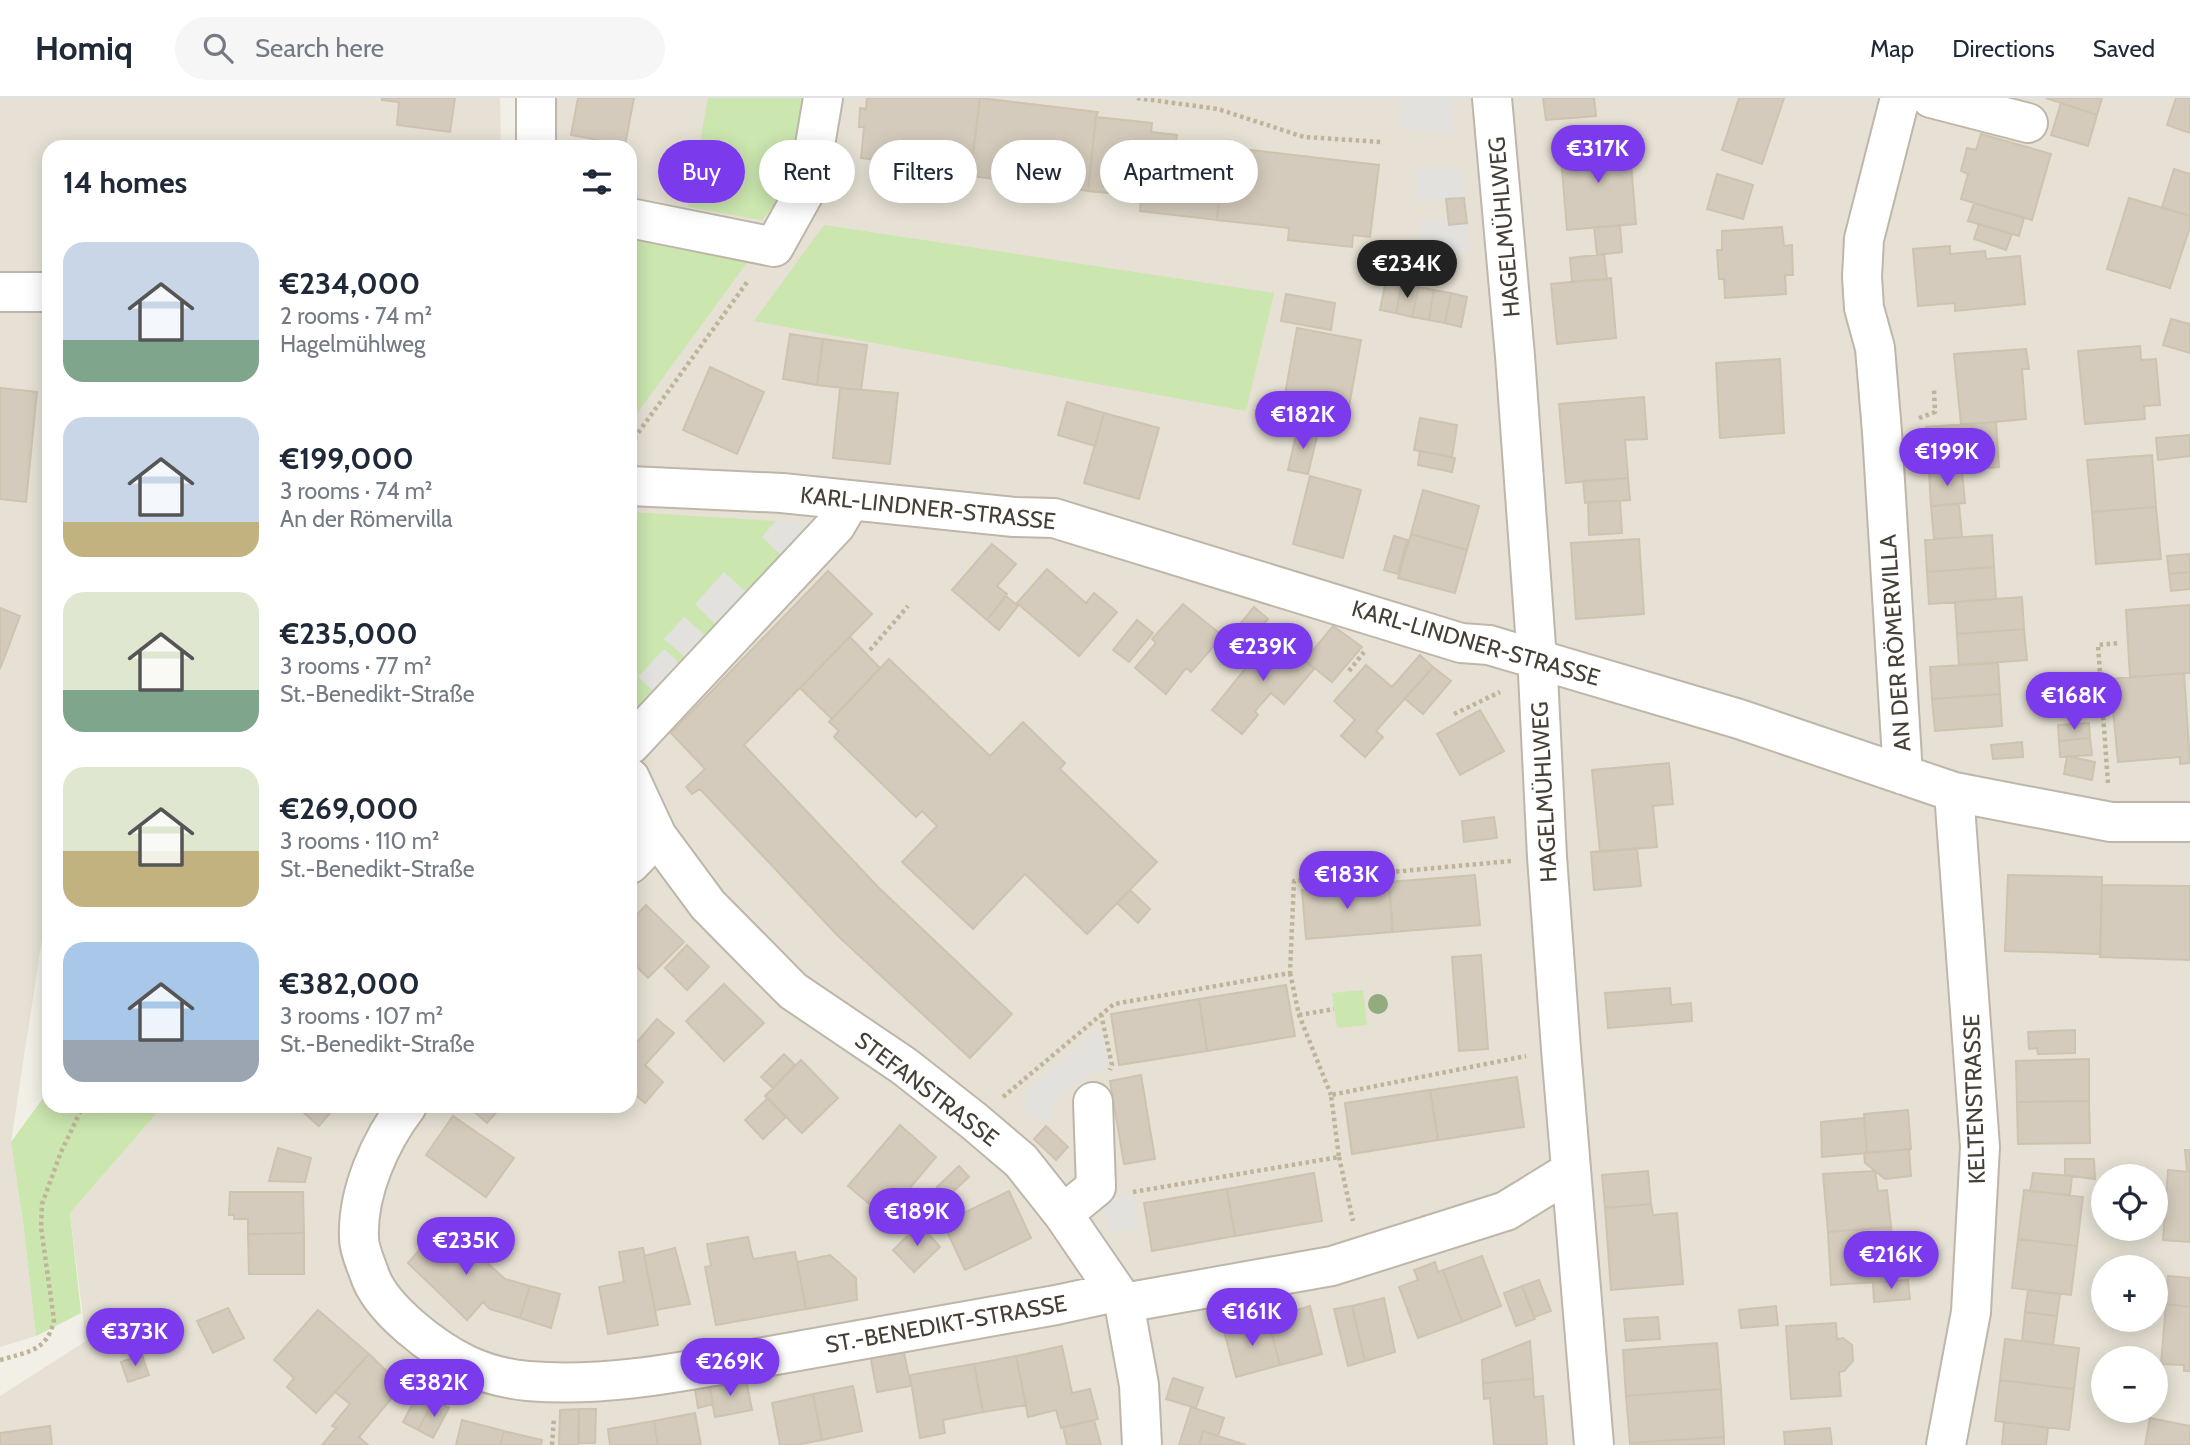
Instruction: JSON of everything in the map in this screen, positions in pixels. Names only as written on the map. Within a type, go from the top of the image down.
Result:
[{"type":"street","points":[[536,98],[537,140]]},
{"type":"street","points":[[637,219],[774,247],[808,186],[823,98]]},
{"type":"street","name":"HAGELMÜHLWEG","points":[[1492,98],[1515,356],[1537,667],[1547,857],[1594,1445]]},
{"type":"street","name":"AN DER RÖMERVILLA","points":[[1900,98],[1864,239],[1862,277],[1864,308],[1875,348],[1882,432],[1903,775]]},
{"type":"street","points":[[1931,98],[2028,123]]},
{"type":"street","points":[[0,292],[42,292]]},
{"type":"street","name":"KARL-LINDNER-STRASSE","points":[[637,486],[782,494],[1014,517],[1054,518],[1461,643],[1489,645],[1537,667],[1739,719],[1954,792],[2111,822],[2190,822]]},
{"type":"street","points":[[637,737],[835,525],[850,501]]},
{"type":"street","name":"KELTENSTRASSE","points":[[1945,1445],[1971,1312],[1980,1147],[1954,792]]},
{"type":"street","name":"STEFANSTRASSE","points":[[637,793],[657,836],[708,905],[793,991],[904,1066],[974,1121],[1021,1161],[1063,1214],[1120,1297],[1139,1385],[1142,1445]]},
{"type":"street","points":[[637,857],[657,836]]},
{"type":"street","points":[[1063,1214],[1096,1187],[1093,1102]]},
{"type":"street","name":"ST.-BENEDIKT-STRASSE","points":[[402,1113],[371,1170],[359,1208],[359,1241],[372,1284],[394,1312],[431,1343],[467,1365],[490,1374],[527,1381],[648,1377],[1043,1307],[1332,1266],[1506,1211],[1571,1171]]},
{"type":"path","points":[[1137,98],[1217,109],[1304,136],[1382,142]]},
{"type":"path","points":[[1192,105],[1193,98]]},
{"type":"path","points":[[637,434],[774,247]]},
{"type":"path","points":[[870,650],[908,606]]},
{"type":"path","points":[[2111,822],[2098,645],[2119,643]]},
{"type":"path","points":[[1454,715],[1537,667]]},
{"type":"path","points":[[1361,1257],[1339,1157],[1331,1095],[1299,1016],[1290,973],[1294,881],[1547,857]]},
{"type":"path","points":[[974,1121],[1114,1004],[1290,973]]},
{"type":"path","points":[[1299,1016],[1334,1009]]},
{"type":"path","points":[[1093,1102],[1112,1065],[1101,1014]]},
{"type":"path","points":[[1331,1095],[1561,1049]]},
{"type":"path","points":[[0,1360],[42,1345],[51,1335],[54,1320],[41,1227],[43,1204],[61,1152],[80,1113]]},
{"type":"path","points":[[1096,1187],[1126,1193],[1339,1157]]},
{"type":"shaded area","points":[[0,98],[500,98],[501,140],[42,140],[42,939],[11,1142],[36,1336],[0,1347]]},
{"type":"shaded area","points":[[554,98],[2190,98],[2190,1445],[0,1445],[0,1396],[86,1341],[70,1213],[157,1113],[637,1113],[637,140],[557,140]]},
{"type":"shaded area","points":[[1453,99],[1454,135],[1399,128],[1398,100]]},
{"type":"shaded area","points":[[1462,166],[1464,198],[1419,201],[1417,169]]},
{"type":"shaded area","points":[[1449,219],[1449,225],[1467,223],[1468,253],[1422,251],[1419,221]]},
{"type":"shaded area","points":[[776,521],[798,521],[806,530],[783,557],[762,537]]},
{"type":"shaded area","points":[[724,572],[749,595],[658,695],[638,677],[664,649],[681,665],[686,658],[664,639],[684,617],[705,636],[716,625],[695,604]]},
{"type":"shaded area","points":[[1101,1028],[1109,1066],[1083,1077],[1060,1096],[1047,1123],[1021,1110],[1030,1088]]},
{"type":"shaded area","points":[[1132,1195],[1139,1226],[1111,1233],[1100,1203]]},
{"type":"green space","points":[[708,98],[807,98],[800,140],[759,140],[759,203],[775,203],[762,220],[688,207],[689,203],[745,203],[745,140],[700,140]]},
{"type":"green space","points":[[824,225],[1274,293],[1246,411],[754,321]]},
{"type":"green space","points":[[637,235],[751,257],[637,413]]},
{"type":"green space","points":[[637,512],[776,521],[762,537],[783,557],[749,595],[724,573],[716,624],[706,636],[684,617],[687,659],[681,665],[665,650],[658,695],[637,722]]},
{"type":"green space","points":[[1363,990],[1367,1025],[1337,1028],[1332,993]]},
{"type":"green space","points":[[42,1100],[42,1113],[157,1113],[70,1213],[81,1313],[36,1336],[23,1222],[11,1142]]},
{"type":"building","points":[[382,98],[455,98],[450,132],[397,125],[399,102]]},
{"type":"building","points":[[578,98],[634,98],[626,140],[598,140],[571,135]]},
{"type":"building","points":[[867,98],[980,98],[975,140],[869,140],[869,159],[861,158],[864,127],[859,127],[860,108],[866,109]]},
{"type":"building","points":[[980,98],[1098,112],[1088,191],[1086,140],[991,140],[991,179],[977,177],[977,140],[975,140]]},
{"type":"building","points":[[1543,98],[1594,98],[1596,116],[1546,120]]},
{"type":"building","points":[[1739,98],[1784,98],[1762,164],[1722,150]]},
{"type":"building","points":[[2046,98],[2102,98],[2097,115]]},
{"type":"building","points":[[2176,98],[2190,98],[2190,133],[2167,125]]},
{"type":"building","points":[[2061,103],[2097,115],[2088,146],[2051,135]]},
{"type":"building","points":[[1096,117],[1152,123],[1151,132],[1177,135],[1176,140],[1100,140],[1100,192],[1088,191]]},
{"type":"building","points":[[1981,134],[2051,154],[2032,220],[1961,199],[1968,174],[1961,171],[1967,148],[1976,150]]},
{"type":"building","points":[[1629,139],[1636,224],[1567,230],[1560,145]]},
{"type":"building","points":[[1258,151],[1379,165],[1370,237],[1353,235],[1352,247],[1288,240],[1289,228],[1217,220],[1219,203],[1258,203]]},
{"type":"building","points":[[2174,169],[2190,174],[2190,216],[2162,207]]},
{"type":"building","points":[[1717,174],[1753,185],[1743,219],[1707,209]]},
{"type":"building","points":[[1464,198],[1467,223],[1449,225],[1446,199]]},
{"type":"building","points":[[2129,198],[2190,216],[2190,227],[2170,288],[2107,269]]},
{"type":"building","points":[[1141,203],[1219,203],[1217,220],[1140,211]]},
{"type":"building","points":[[1974,203],[2024,218],[2019,236],[1968,221]]},
{"type":"building","points":[[1979,224],[2012,234],[2006,250],[1974,239]]},
{"type":"building","points":[[1620,225],[1622,252],[1597,255],[1594,227]]},
{"type":"building","points":[[1782,227],[1784,246],[1792,245],[1793,275],[1785,275],[1786,294],[1725,298],[1724,279],[1719,279],[1717,250],[1722,250],[1722,231]]},
{"type":"building","points":[[1950,246],[1950,254],[1985,251],[1986,259],[2020,256],[2025,304],[1955,311],[1955,303],[1918,306],[1913,249]]},
{"type":"building","points":[[1604,254],[1607,279],[1572,282],[1570,258]]},
{"type":"building","points":[[1611,278],[1616,338],[1557,344],[1551,284]]},
{"type":"building","points":[[1386,280],[1402,283],[1396,313],[1380,310]]},
{"type":"building","points":[[1402,283],[1419,287],[1412,317],[1396,313]]},
{"type":"building","points":[[1419,287],[1434,290],[1429,320],[1412,317]]},
{"type":"building","points":[[1434,290],[1451,293],[1445,323],[1429,320]]},
{"type":"building","points":[[1451,293],[1467,297],[1461,327],[1445,323]]},
{"type":"building","points":[[1286,294],[1335,303],[1331,330],[1281,321]]},
{"type":"building","points":[[2171,319],[2190,324],[2190,353],[2163,345]]},
{"type":"building","points":[[1297,328],[1361,340],[1348,412],[1284,400]]},
{"type":"building","points":[[790,334],[823,339],[817,385],[783,379]]},
{"type":"building","points":[[823,339],[867,345],[861,390],[817,385]]},
{"type":"building","points":[[2140,346],[2141,360],[2156,359],[2160,405],[2144,406],[2145,419],[2085,424],[2078,351]]},
{"type":"building","points":[[2026,349],[2029,369],[2022,369],[2026,419],[1961,425],[1954,354]]},
{"type":"building","points":[[1780,359],[1784,433],[1720,438],[1716,363]]},
{"type":"building","points":[[710,367],[764,392],[737,454],[683,430]]},
{"type":"building","points":[[0,388],[37,392],[26,502],[0,499]]},
{"type":"building","points":[[840,388],[898,393],[890,464],[833,458]]},
{"type":"building","points":[[1644,397],[1647,439],[1625,440],[1628,478],[1566,483],[1559,404]]},
{"type":"building","points":[[1067,402],[1104,413],[1095,446],[1058,435]]},
{"type":"building","points":[[1104,413],[1159,428],[1139,499],[1084,483]]},
{"type":"building","points":[[1420,418],[1457,425],[1452,457],[1414,450]]},
{"type":"building","points":[[1996,422],[1999,467],[1929,472],[1926,427]]},
{"type":"building","points":[[1298,427],[1318,432],[1308,474],[1288,470]]},
{"type":"building","points":[[2190,435],[2190,456],[2158,460],[2156,438]]},
{"type":"building","points":[[1420,451],[1455,458],[1452,472],[1418,465]]},
{"type":"building","points":[[2152,455],[2156,507],[2092,512],[2087,460]]},
{"type":"building","points":[[1962,470],[1965,503],[1931,506],[1929,472]]},
{"type":"building","points":[[1310,476],[1361,490],[1343,558],[1293,544]]},
{"type":"building","points":[[1628,478],[1630,500],[1585,503],[1583,481]]},
{"type":"building","points":[[1423,490],[1479,506],[1467,550],[1411,534]]},
{"type":"building","points":[[1620,501],[1622,533],[1589,535],[1588,502]]},
{"type":"building","points":[[1959,504],[1962,537],[1934,539],[1931,506]]},
{"type":"building","points":[[2156,507],[2161,559],[2096,564],[2092,512]]},
{"type":"building","points":[[1411,534],[1467,550],[1455,593],[1398,578]]},
{"type":"building","points":[[1992,535],[1994,567],[1927,572],[1925,540]]},
{"type":"building","points":[[1394,536],[1407,540],[1398,574],[1384,570]]},
{"type":"building","points":[[1639,539],[1644,614],[1576,619],[1571,543]]},
{"type":"building","points":[[992,544],[1016,564],[997,586],[1007,594],[987,620],[952,590]]},
{"type":"building","points":[[2190,554],[2190,572],[2169,574],[2167,556]]},
{"type":"building","points":[[1994,567],[1996,599],[1929,604],[1927,572]]},
{"type":"building","points":[[1047,569],[1086,603],[1094,593],[1117,612],[1079,656],[1017,603]]},
{"type":"building","points":[[828,571],[872,614],[744,745],[878,887],[1012,1014],[970,1058],[838,936],[700,789],[692,794],[686,787],[705,769],[671,733]]},
{"type":"building","points":[[2190,572],[2190,589],[2171,591],[2169,574]]},
{"type":"building","points":[[1006,596],[1018,606],[999,630],[987,620]]},
{"type":"building","points":[[2022,597],[2024,629],[1957,634],[1955,602]]},
{"type":"building","points":[[1183,604],[1223,636],[1191,672],[1186,668],[1166,694],[1135,668],[1156,643],[1152,639]]},
{"type":"building","points":[[2190,605],[2190,673],[2130,677],[2126,610]]},
{"type":"building","points":[[1254,607],[1268,619],[1248,642],[1234,631]]},
{"type":"building","points":[[0,608],[20,616],[0,669]]},
{"type":"building","points":[[1137,620],[1153,633],[1129,662],[1113,650]]},
{"type":"building","points":[[1333,626],[1362,647],[1332,682],[1305,660]]},
{"type":"building","points":[[2024,629],[2027,660],[1959,665],[1957,634]]},
{"type":"building","points":[[1273,634],[1314,669],[1284,704],[1271,693],[1255,711],[1258,715],[1242,734],[1212,710]]},
{"type":"building","points":[[850,637],[880,668],[832,719],[800,688]]},
{"type":"building","points":[[1420,655],[1433,667],[1376,731],[1383,737],[1365,757],[1341,736],[1355,720],[1334,701],[1366,665],[1392,687]]},
{"type":"building","points":[[889,659],[990,756],[1023,722],[1065,763],[1060,769],[1157,862],[1087,934],[1025,874],[973,929],[902,862],[937,826],[922,811],[916,817],[834,737],[839,731],[829,722]]},
{"type":"building","points":[[1998,663],[2000,694],[1932,699],[1930,667]]},
{"type":"building","points":[[1433,667],[1451,681],[1423,714],[1405,699]]},
{"type":"building","points":[[2184,673],[2190,763],[2180,764],[2180,757],[2118,762],[2110,679]]},
{"type":"building","points":[[2000,694],[2002,726],[1935,731],[1932,699]]},
{"type":"building","points":[[1480,710],[1504,751],[1460,775],[1437,734]]},
{"type":"building","points":[[2089,723],[2090,738],[2059,741],[2058,725]]},
{"type":"building","points":[[2090,738],[2092,755],[2060,757],[2059,741]]},
{"type":"building","points":[[2022,742],[2023,757],[1993,759],[1991,745]]},
{"type":"building","points":[[2067,756],[2095,762],[2092,780],[2064,774]]},
{"type":"building","points":[[1669,763],[1673,804],[1653,806],[1657,847],[1600,852],[1592,770]]},
{"type":"building","points":[[1494,817],[1497,838],[1464,842],[1462,821]]},
{"type":"building","points":[[1637,848],[1641,886],[1594,890],[1591,852]]},
{"type":"building","points":[[1475,875],[1480,925],[1393,932],[1389,882]]},
{"type":"building","points":[[2008,875],[2102,877],[2100,954],[2005,951]]},
{"type":"building","points":[[1389,882],[1392,932],[1306,939],[1302,890]]},
{"type":"building","points":[[2102,885],[2190,886],[2190,960],[2100,957]]},
{"type":"building","points":[[1130,890],[1150,909],[1138,923],[1117,903]]},
{"type":"building","points":[[646,905],[684,942],[648,978],[637,967],[637,915]]},
{"type":"building","points":[[687,945],[709,967],[687,990],[665,968]]},
{"type":"building","points":[[1481,955],[1488,1049],[1459,1051],[1452,957]]},
{"type":"building","points":[[724,984],[764,1023],[724,1061],[686,1021]]},
{"type":"building","points":[[1286,985],[1295,1036],[1207,1051],[1199,999]]},
{"type":"building","points":[[1670,988],[1671,1005],[1691,1003],[1692,1021],[1608,1028],[1605,993]]},
{"type":"building","points":[[1199,999],[1207,1051],[1119,1065],[1111,1014]]},
{"type":"building","points":[[657,1019],[674,1033],[645,1065],[663,1082],[645,1103],[637,1096],[637,1042]]},
{"type":"building","points":[[2075,1030],[2075,1053],[2038,1054],[2037,1048],[2029,1049],[2028,1032]]},
{"type":"building","points":[[784,1054],[795,1065],[773,1088],[761,1077]]},
{"type":"building","points":[[2089,1059],[2089,1101],[2017,1102],[2016,1061]]},
{"type":"building","points":[[801,1060],[838,1098],[802,1133],[765,1096]]},
{"type":"building","points":[[1141,1075],[1155,1159],[1124,1164],[1110,1081]]},
{"type":"building","points":[[1517,1077],[1524,1127],[1438,1140],[1430,1090]]},
{"type":"building","points":[[1430,1090],[1438,1140],[1352,1154],[1345,1103]]},
{"type":"building","points":[[768,1098],[786,1117],[763,1139],[745,1120]]},
{"type":"building","points":[[2089,1101],[2090,1143],[2018,1144],[2017,1102]]},
{"type":"building","points":[[1908,1110],[1911,1149],[1867,1153],[1864,1114]]},
{"type":"building","points":[[304,1113],[330,1113],[319,1126]]},
{"type":"building","points":[[476,1113],[496,1113],[487,1123]]},
{"type":"building","points":[[453,1116],[514,1158],[486,1197],[426,1155]]},
{"type":"building","points":[[1864,1118],[1867,1153],[1822,1157],[1821,1122]]},
{"type":"building","points":[[900,1125],[936,1157],[885,1217],[848,1186]]},
{"type":"building","points":[[1046,1126],[1068,1147],[1056,1160],[1034,1139]]},
{"type":"building","points":[[278,1148],[311,1158],[305,1182],[269,1181]]},
{"type":"building","points":[[1909,1149],[1911,1176],[1885,1179],[1865,1163],[1864,1153]]},
{"type":"building","points":[[2185,1150],[2190,1150],[2190,1171],[2187,1171]]},
{"type":"building","points":[[2065,1159],[2094,1159],[2094,1164],[2091,1164],[2091,1178],[2065,1175]]},
{"type":"building","points":[[959,1166],[969,1177],[947,1197],[937,1187]]},
{"type":"building","points":[[2168,1170],[2190,1172],[2190,1242],[2168,1240]]},
{"type":"building","points":[[1648,1171],[1651,1204],[1605,1208],[1602,1175]]},
{"type":"building","points":[[1875,1171],[1878,1191],[1887,1190],[1891,1227],[1828,1232],[1823,1174]]},
{"type":"building","points":[[1314,1173],[1322,1221],[1235,1236],[1227,1189]]},
{"type":"building","points":[[2033,1173],[2072,1176],[2070,1195],[2030,1191]]},
{"type":"building","points":[[1227,1189],[1235,1236],[1152,1251],[1144,1203]]},
{"type":"building","points":[[2024,1190],[2083,1197],[2077,1246],[2018,1239]]},
{"type":"building","points":[[1009,1191],[1031,1238],[965,1270],[943,1223]]},
{"type":"building","points":[[230,1192],[303,1192],[304,1233],[248,1234],[248,1219],[234,1219],[234,1215],[229,1215]]},
{"type":"building","points":[[1651,1204],[1653,1215],[1677,1213],[1683,1284],[1611,1290],[1605,1208]]},
{"type":"building","points":[[443,1223],[505,1279],[530,1286],[520,1318],[490,1309],[483,1302],[467,1320],[408,1263]]},
{"type":"building","points":[[920,1224],[940,1247],[914,1272],[893,1250]]},
{"type":"building","points":[[1891,1227],[1894,1281],[1831,1285],[1828,1232]]},
{"type":"building","points":[[304,1233],[304,1274],[249,1274],[248,1234]]},
{"type":"building","points":[[748,1237],[753,1259],[795,1252],[806,1309],[716,1325],[705,1267],[711,1266],[707,1244]]},
{"type":"building","points":[[2018,1239],[2077,1246],[2071,1295],[2012,1288]]},
{"type":"building","points":[[643,1248],[658,1325],[608,1334],[599,1287],[624,1282],[619,1252]]},
{"type":"building","points":[[675,1248],[690,1304],[655,1310],[644,1256]]},
{"type":"building","points":[[830,1255],[856,1278],[857,1300],[806,1309],[797,1262]]},
{"type":"building","points":[[1482,1256],[1501,1306],[1462,1322],[1443,1270]]},
{"type":"building","points":[[1435,1262],[1438,1272],[1443,1270],[1462,1322],[1418,1338],[1399,1287],[1418,1280],[1414,1270]]},
{"type":"building","points":[[2168,1276],[2190,1278],[2190,1307],[2168,1304]]},
{"type":"building","points":[[1539,1280],[1551,1311],[1534,1317],[1522,1286]]},
{"type":"building","points":[[1908,1280],[1910,1299],[1874,1302],[1873,1283]]},
{"type":"building","points":[[530,1286],[560,1294],[551,1328],[520,1318]]},
{"type":"building","points":[[1522,1286],[1535,1319],[1516,1326],[1504,1293]]},
{"type":"building","points":[[2028,1290],[2060,1294],[2057,1316],[2025,1312]]},
{"type":"building","points":[[1384,1298],[1395,1352],[1365,1361],[1352,1306]]},
{"type":"building","points":[[2168,1304],[2190,1307],[2190,1371],[2184,1371],[2184,1365],[2168,1364],[2168,1346],[2162,1346],[2164,1332],[2168,1332]]},
{"type":"building","points":[[1310,1306],[1322,1354],[1280,1365],[1268,1319]]},
{"type":"building","points":[[1352,1306],[1365,1361],[1348,1366],[1334,1309]]},
{"type":"building","points":[[1776,1306],[1778,1325],[1741,1328],[1739,1310]]},
{"type":"building","points":[[228,1308],[244,1338],[213,1353],[197,1321]]},
{"type":"building","points":[[318,1310],[369,1354],[316,1413],[287,1387],[294,1378],[274,1360]]},
{"type":"building","points":[[2025,1312],[2057,1316],[2053,1345],[2022,1341]]},
{"type":"building","points":[[1658,1317],[1660,1339],[1626,1341],[1624,1319]]},
{"type":"building","points":[[1268,1319],[1280,1365],[1236,1377],[1224,1331]]},
{"type":"building","points":[[1836,1323],[1837,1339],[1843,1338],[1852,1345],[1853,1361],[1844,1371],[1839,1372],[1841,1396],[1791,1399],[1786,1326]]},
{"type":"building","points":[[2005,1339],[2079,1348],[2074,1389],[2000,1380]]},
{"type":"building","points":[[1530,1341],[1533,1379],[1483,1383],[1482,1360]]},
{"type":"building","points":[[1717,1343],[1721,1389],[1626,1396],[1623,1350]]},
{"type":"building","points":[[1062,1346],[1072,1393],[1090,1389],[1098,1419],[1061,1428],[1056,1410],[1028,1417],[1016,1356]]},
{"type":"building","points":[[903,1348],[911,1386],[877,1392],[870,1354]]},
{"type":"building","points":[[369,1354],[402,1386],[359,1437],[368,1445],[322,1445],[336,1428],[332,1426],[350,1404],[335,1392]]},
{"type":"building","points":[[142,1355],[149,1375],[128,1382],[121,1362]]},
{"type":"building","points":[[1016,1356],[1026,1405],[983,1412],[974,1364]]},
{"type":"building","points":[[974,1364],[983,1412],[943,1420],[945,1433],[920,1438],[910,1375]]},
{"type":"building","points":[[1173,1378],[1203,1388],[1196,1408],[1166,1399]]},
{"type":"building","points":[[746,1379],[752,1410],[715,1417],[709,1386]]},
{"type":"building","points":[[1533,1379],[1534,1397],[1543,1396],[1547,1445],[1494,1445],[1490,1398],[1484,1399],[1483,1383]]},
{"type":"building","points":[[2000,1380],[2074,1389],[2069,1430],[1995,1421]]},
{"type":"building","points":[[709,1381],[713,1404],[698,1408],[694,1383]]},
{"type":"building","points":[[853,1386],[862,1431],[822,1440],[813,1394]]},
{"type":"building","points":[[1721,1389],[1724,1437],[1630,1443],[1626,1396]]},
{"type":"building","points":[[418,1393],[434,1400],[418,1430],[403,1422]]},
{"type":"building","points":[[813,1394],[822,1440],[780,1445],[772,1403]]},
{"type":"building","points":[[434,1400],[449,1408],[433,1438],[418,1430]]},
{"type":"building","points":[[1191,1407],[1224,1418],[1218,1436],[1203,1431],[1199,1445],[1179,1445]]},
{"type":"building","points":[[579,1409],[578,1445],[559,1445],[560,1410]]},
{"type":"building","points":[[579,1409],[596,1409],[595,1443],[579,1443]]},
{"type":"building","points":[[695,1413],[701,1445],[658,1445],[654,1421]]},
{"type":"building","points":[[462,1420],[504,1431],[500,1445],[456,1445]]},
{"type":"building","points":[[1094,1420],[1101,1445],[1067,1445],[1063,1427]]},
{"type":"building","points":[[654,1421],[658,1445],[610,1445],[608,1429]]},
{"type":"building","points":[[2004,1422],[2048,1428],[2046,1445],[2002,1445]]},
{"type":"building","points":[[2168,1422],[2190,1426],[2190,1445],[2145,1445],[2149,1423]]},
{"type":"building","points":[[50,1426],[52,1445],[0,1445],[0,1433]]},
{"type":"building","points":[[1830,1428],[1832,1445],[1785,1445],[1784,1432]]},
{"type":"building","points":[[504,1431],[542,1440],[541,1445],[500,1445]]},
{"type":"building","points":[[1203,1431],[1218,1436],[1246,1445],[1199,1445]]},
{"type":"building","points":[[1724,1437],[1724,1445],[1630,1445],[1630,1443]]}]
